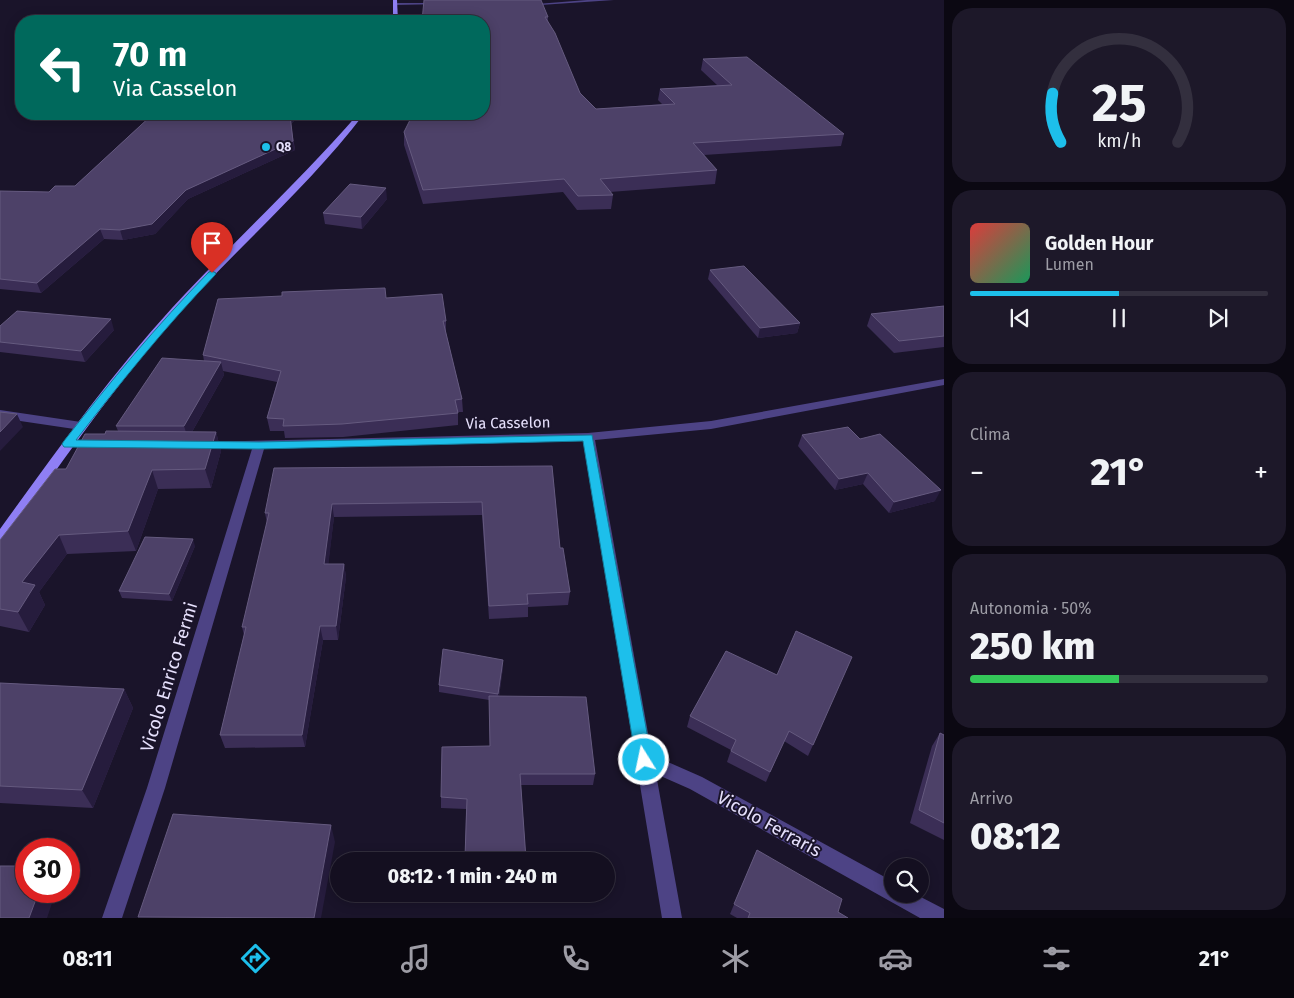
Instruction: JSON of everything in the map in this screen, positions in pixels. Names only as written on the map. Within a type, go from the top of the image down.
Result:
[{"type":"main road","points":[[396,2],[396,15]]},
{"type":"main road","points":[[0,539],[81,426],[176,311],[310,173],[356,120]]},
{"type":"street","points":[[516,6],[612,0]]},
{"type":"street","points":[[396,2],[449,5]]},
{"type":"street","name":"Via Casselon","points":[[192,445],[259,446],[588,437],[711,425],[944,382]]},
{"type":"street","points":[[0,414],[81,426]]},
{"type":"street","points":[[588,437],[672,918]]},
{"type":"street","points":[[68,444],[87,444]]},
{"type":"street","name":"Vicolo Enrico Fermi","points":[[112,918],[156,788],[259,446]]},
{"type":"street","name":"Vicolo Ferraris","points":[[644,760],[696,783],[884,888]]},
{"type":"street","points":[[912,903],[940,918]]},
{"type":"building","points":[[424,0],[541,0],[548,17],[545,17],[555,33],[580,93],[596,109],[675,104],[660,89],[732,85],[703,59],[747,57],[844,134],[693,143],[717,170],[600,179],[613,195],[578,196],[564,179],[423,190],[404,132],[410,120],[490,120],[490,15],[423,15]]},
{"type":"building","points":[[146,120],[291,120],[293,141],[186,190],[152,224],[120,230],[100,229],[37,283],[0,279],[0,191],[49,192],[55,186],[75,186]]},
{"type":"building","points":[[350,184],[386,188],[361,217],[323,213]]},
{"type":"building","points":[[744,266],[800,323],[760,328],[710,270]]},
{"type":"building","points":[[385,288],[386,298],[442,294],[446,321],[443,321],[462,399],[455,400],[458,413],[342,424],[283,426],[284,419],[267,418],[281,371],[203,355],[218,299],[282,296],[282,292]]},
{"type":"building","points":[[944,306],[944,336],[899,341],[871,314]]},
{"type":"building","points":[[17,311],[111,319],[81,351],[0,342],[0,326]]},
{"type":"building","points":[[162,358],[221,362],[184,426],[116,426]]},
{"type":"building","points":[[0,412],[17,414],[0,432]]},
{"type":"building","points":[[848,427],[860,439],[880,434],[941,490],[894,502],[868,473],[839,479],[802,435]]},
{"type":"building","points":[[106,431],[216,432],[205,469],[152,470],[128,531],[59,535],[22,582],[35,585],[18,612],[0,609],[0,540],[55,469],[66,469],[85,434],[105,434]]},
{"type":"building","points":[[552,466],[560,548],[563,548],[570,592],[527,594],[528,604],[489,606],[482,502],[332,504],[324,564],[344,564],[336,626],[320,626],[302,735],[220,735],[246,627],[242,627],[269,513],[265,513],[274,468]]},
{"type":"building","points":[[145,537],[193,539],[169,594],[119,591]]},
{"type":"building","points":[[796,631],[852,657],[813,745],[789,731],[770,772],[731,751],[736,740],[690,716],[726,651],[777,675]]},
{"type":"building","points":[[443,649],[503,660],[498,694],[439,685]]},
{"type":"building","points":[[0,683],[124,689],[82,790],[0,786]]},
{"type":"building","points":[[489,696],[586,697],[595,774],[520,774],[526,852],[465,852],[467,799],[441,797],[442,747],[490,746]]},
{"type":"building","points":[[940,733],[944,735],[944,823],[919,810]]},
{"type":"building","points":[[173,814],[331,825],[314,918],[138,917]]},
{"type":"building","points":[[757,850],[842,899],[838,912],[848,918],[748,918],[750,913],[734,904]]},
{"type":"building","points":[[0,866],[15,866],[15,903],[35,903],[29,918],[0,918]]},
{"type":"place","name":"Q8","points":[[266,147]]},
{"type":"route","points":[[212,273],[125,370],[68,444],[259,446],[588,437],[644,760]]}]
